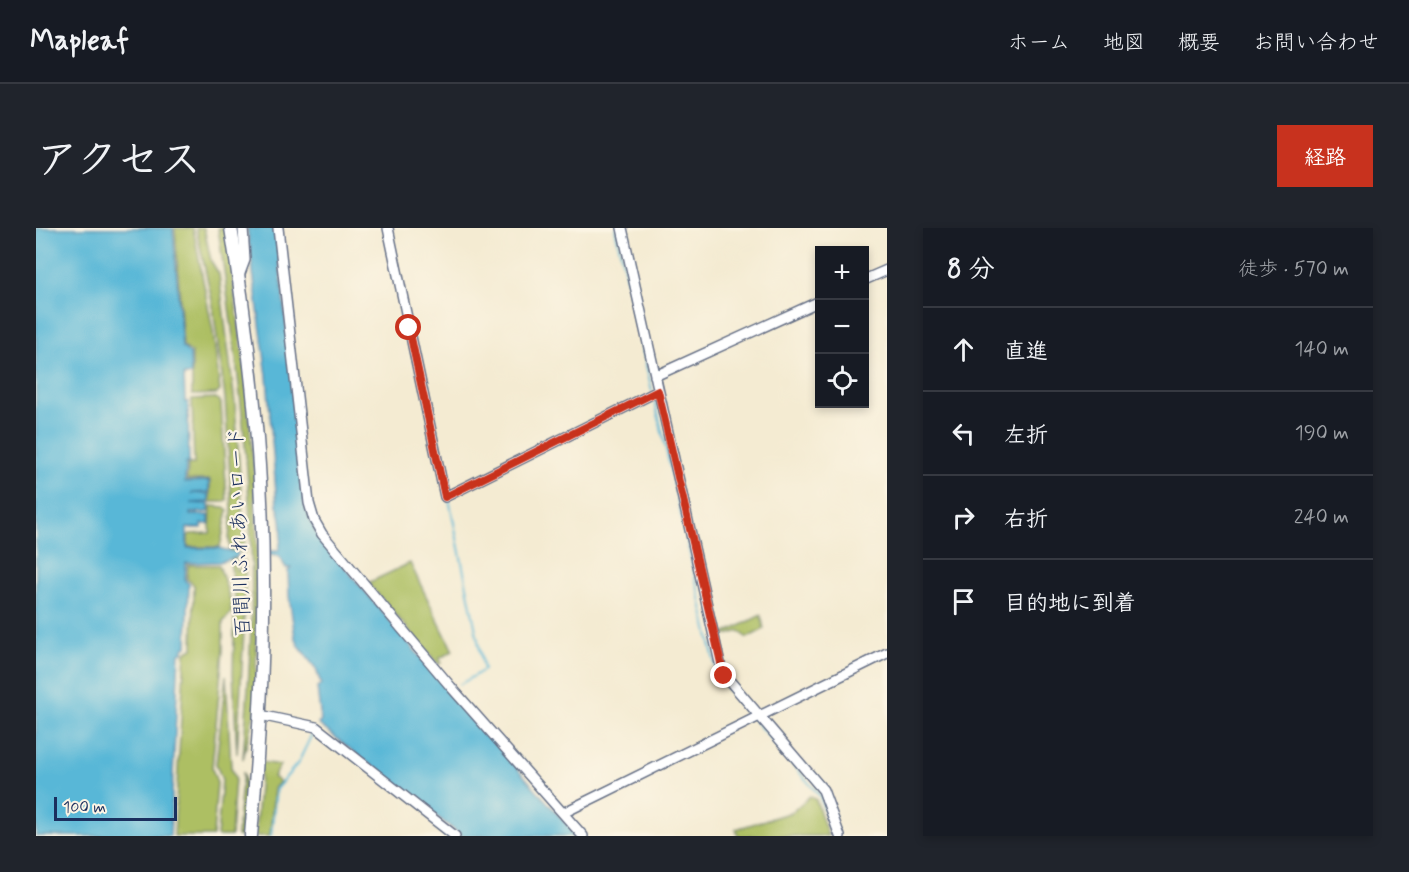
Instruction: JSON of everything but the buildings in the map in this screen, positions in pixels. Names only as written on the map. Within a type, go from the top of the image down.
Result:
[{"type":"street","name":"百間川ふれあいロード","points":[[231,228],[250,373],[261,507],[263,590],[260,715],[251,836]]},
{"type":"street","points":[[239,276],[245,260],[243,228]]},
{"type":"street","points":[[278,228],[309,503],[314,520],[322,534],[451,687],[583,836]]},
{"type":"street","points":[[388,228],[445,497],[654,393]]},
{"type":"street","points":[[622,228],[655,376],[654,393],[722,672],[754,718],[823,790],[840,836]]},
{"type":"street","points":[[869,278],[887,270]]},
{"type":"street","points":[[655,376],[815,303]]},
{"type":"street","points":[[563,813],[887,653]]},
{"type":"street","points":[[260,715],[316,728],[455,836]]},
{"type":"green space","points":[[175,228],[193,228],[213,331],[220,391],[216,394],[192,395],[192,353],[183,346]]},
{"type":"green space","points":[[196,228],[204,228],[211,261],[219,274],[235,403],[245,552],[240,552],[239,541],[236,541],[236,552],[230,551],[232,510],[225,398],[212,301]]},
{"type":"green space","points":[[218,228],[226,228],[244,365],[254,471],[257,547],[256,706],[243,759],[251,625],[252,572],[249,505],[239,386]]},
{"type":"green space","points":[[216,398],[221,403],[227,500],[224,502],[210,502],[210,480],[187,480],[188,464],[194,464],[192,399]]},
{"type":"green space","points":[[211,506],[224,507],[228,510],[220,547],[188,547],[190,534],[210,533]]},
{"type":"green space","points":[[236,558],[236,570],[241,570],[240,561],[245,561],[244,630],[237,754],[233,674],[235,597],[230,560]]},
{"type":"green space","points":[[410,563],[453,651],[440,658],[441,663],[438,664],[368,583]]},
{"type":"green space","points":[[188,565],[219,565],[231,602],[231,613],[223,622],[223,650],[212,768],[217,783],[213,836],[174,836],[185,652],[193,648],[194,585],[187,579]]},
{"type":"green space","points":[[761,615],[764,629],[747,638],[740,631],[722,635]]},
{"type":"green space","points":[[226,675],[231,767],[235,778],[231,836],[217,836],[222,780],[216,764]]},
{"type":"green space","points":[[261,762],[280,765],[273,777],[280,782],[274,788],[270,836],[255,836]]},
{"type":"green space","points":[[243,772],[248,802],[245,836],[237,836]]},
{"type":"green space","points":[[810,796],[816,800],[828,836],[738,836],[736,829],[792,812]]},
{"type":"water","points":[[36,228],[173,228],[182,347],[190,354],[191,375],[184,375],[185,402],[188,402],[189,463],[186,463],[185,482],[209,481],[209,492],[191,493],[209,494],[209,502],[191,503],[209,504],[209,512],[190,513],[190,515],[209,515],[209,524],[202,524],[202,528],[187,528],[187,548],[218,548],[238,553],[237,557],[219,562],[186,563],[185,580],[189,584],[187,646],[183,648],[183,652],[179,653],[170,836],[36,836]]},
{"type":"water","points":[[247,228],[276,228],[305,507],[316,533],[437,677],[577,836],[462,836],[318,724],[321,721],[317,687],[321,684],[316,669],[295,637],[289,596],[288,571],[291,568],[286,568],[279,556],[268,555],[269,551],[278,551],[281,540],[281,522],[277,506],[267,376]]},
{"type":"waterway","points":[[615,228],[652,391]]},
{"type":"waterway","points":[[654,397],[718,677],[751,717]]},
{"type":"waterway","points":[[449,499],[484,670],[459,685]]},
{"type":"waterway","points":[[755,721],[820,796],[833,836]]},
{"type":"waterway","points":[[271,836],[276,789],[298,763],[313,732]]},
{"type":"route","points":[[409,328],[445,497],[658,391],[724,676]]}]
